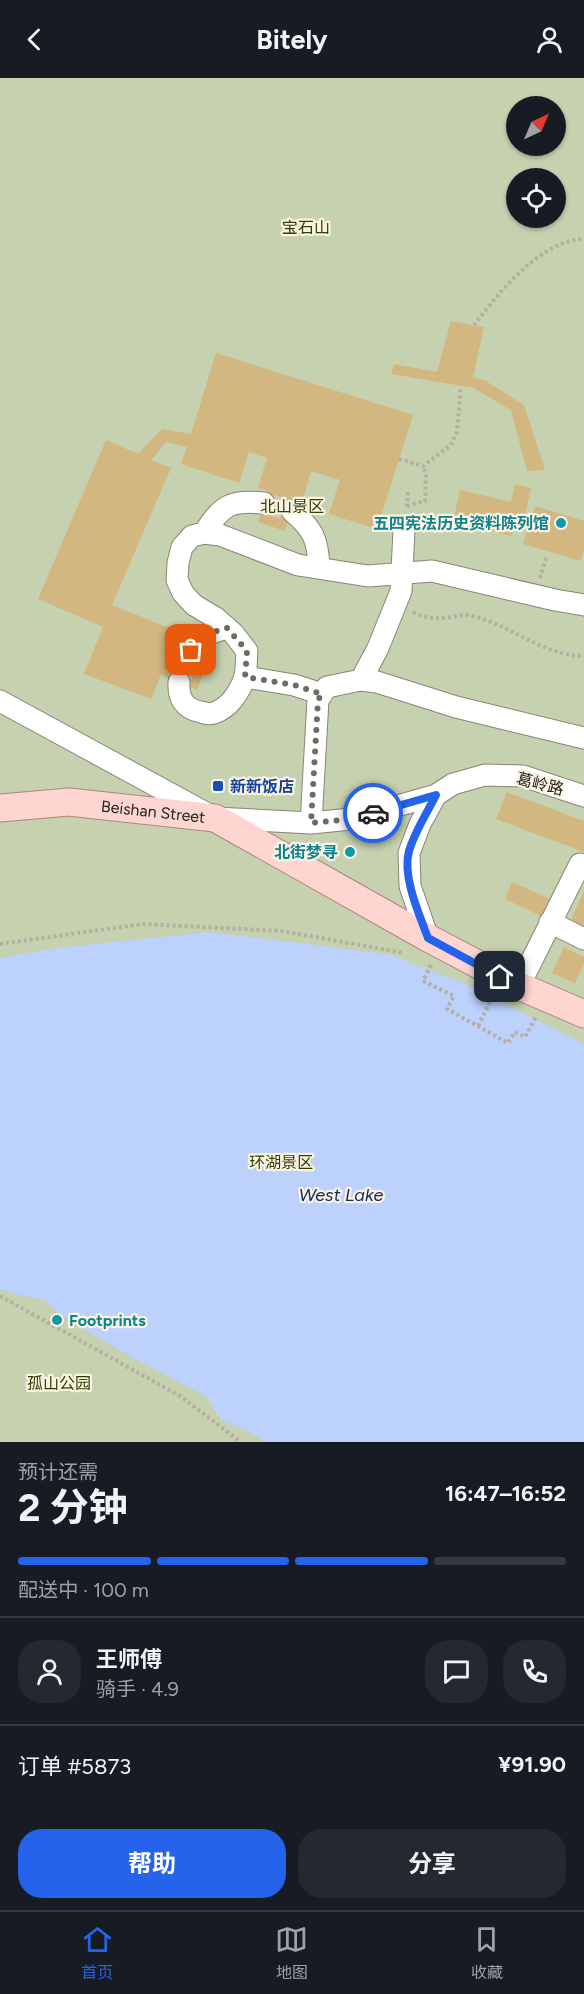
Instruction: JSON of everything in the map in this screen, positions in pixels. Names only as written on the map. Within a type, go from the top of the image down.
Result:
[{"type":"main road","name":"Beishan Street","points":[[0,808],[69,802],[215,818],[423,950],[507,988],[584,1014]]},
{"type":"street","points":[[204,534],[220,510],[232,502],[264,502]]},
{"type":"street","points":[[292,511],[314,534],[318,546],[319,568]]},
{"type":"street","points":[[361,680],[378,648],[401,591],[404,530]]},
{"type":"street","points":[[178,682],[183,704],[194,711],[211,714],[225,708],[235,697],[245,677],[247,651],[216,618],[194,605],[183,593],[177,580],[182,547],[192,536],[220,535],[298,565],[368,576],[432,571],[555,600],[584,604]]},
{"type":"street","points":[[191,650],[209,633],[227,628]]},
{"type":"street","points":[[245,677],[294,685],[322,694]]},
{"type":"street","points":[[311,823],[318,700],[327,687],[361,680],[377,682],[456,707],[584,738]]},
{"type":"street","points":[[0,701],[215,818]]},
{"type":"street","name":"葛岭路","points":[[215,818],[311,823],[351,819],[436,795],[453,783],[485,775],[523,776],[584,796]]},
{"type":"street","points":[[423,950],[410,886],[409,853],[420,824],[436,795]]},
{"type":"street","points":[[507,988],[550,922],[580,864]]},
{"type":"street","points":[[550,922],[584,939]]},
{"type":"path","points":[[474,325],[498,293],[530,264],[560,244],[584,238]]},
{"type":"path","points":[[423,466],[451,444],[457,431],[461,386]]},
{"type":"path","points":[[399,459],[423,466]]},
{"type":"path","points":[[407,506],[425,501],[426,476],[423,466]]},
{"type":"path","points":[[396,604],[423,617],[439,619],[465,615],[510,630],[546,649],[568,656],[584,656]]},
{"type":"path","points":[[0,944],[142,924],[282,931],[423,950],[423,981],[454,996],[447,1009],[508,1043],[515,1032],[525,1037],[540,1010]]},
{"type":"path","points":[[478,1026],[507,988]]},
{"type":"path","points":[[0,1296],[180,1396],[242,1442]]},
{"type":"green space","points":[[0,78],[584,78],[584,1442],[0,1442]]},
{"type":"water","name":"West Lake","points":[[209,932],[388,954],[466,984],[584,1044],[584,1442],[266,1442],[221,1420],[207,1397],[133,1358],[60,1315],[45,1300],[0,1289],[0,958],[57,948]]},
{"type":"building","points":[[451,321],[484,327],[473,378],[484,380],[524,405],[545,470],[527,471],[511,410],[474,388],[391,374],[394,364],[437,372]]},
{"type":"building","points":[[216,353],[413,415],[377,529],[329,514],[340,480],[311,471],[302,502],[295,500],[285,531],[258,522],[268,491],[258,488],[267,458],[249,452],[239,483],[181,464],[187,447],[166,442],[151,460],[171,468],[112,605],[177,631],[172,642],[209,657],[197,690],[161,675],[151,699],[84,674],[103,627],[38,599],[106,440],[138,454],[162,429],[191,434]]},
{"type":"building","points":[[515,484],[531,488],[522,529],[513,527],[511,536],[453,522],[460,490],[511,502]]},
{"type":"building","points":[[535,506],[584,521],[584,550],[581,561],[523,544]]},
{"type":"building","points":[[507,792],[584,821],[584,852],[496,819]]},
{"type":"building","points":[[512,882],[557,902],[550,920],[505,899]]},
{"type":"building","points":[[584,891],[584,927],[571,920]]},
{"type":"building","points":[[564,947],[584,957],[584,964],[575,983],[552,973]]},
{"type":"tunnel","points":[[264,503],[292,511]]},
{"type":"tunnel","points":[[179,682],[191,650]]},
{"type":"way so far","points":[[191,650],[209,633],[227,628],[247,651],[245,677],[294,685],[322,694],[318,700],[311,823],[351,819],[373,813]]},
{"type":"place","name":"五四宪法历史资料陈列馆","points":[[561,523]]},
{"type":"place","name":"新新饭店","points":[[218,786]]},
{"type":"place","name":"北街梦寻","points":[[350,852]]},
{"type":"place","name":"Footprints","points":[[57,1320]]},
{"type":"route","points":[[373,813],[436,795],[420,824],[409,853],[410,886],[428,938],[500,977]]},
{"type":"park label","name":"宝石山","points":[[306,227]]},
{"type":"park label","name":"北山景区","points":[[292,506]]},
{"type":"park label","name":"环湖景区","points":[[281,1162]]},
{"type":"park label","name":"孤山公园","points":[[59,1383]]}]
